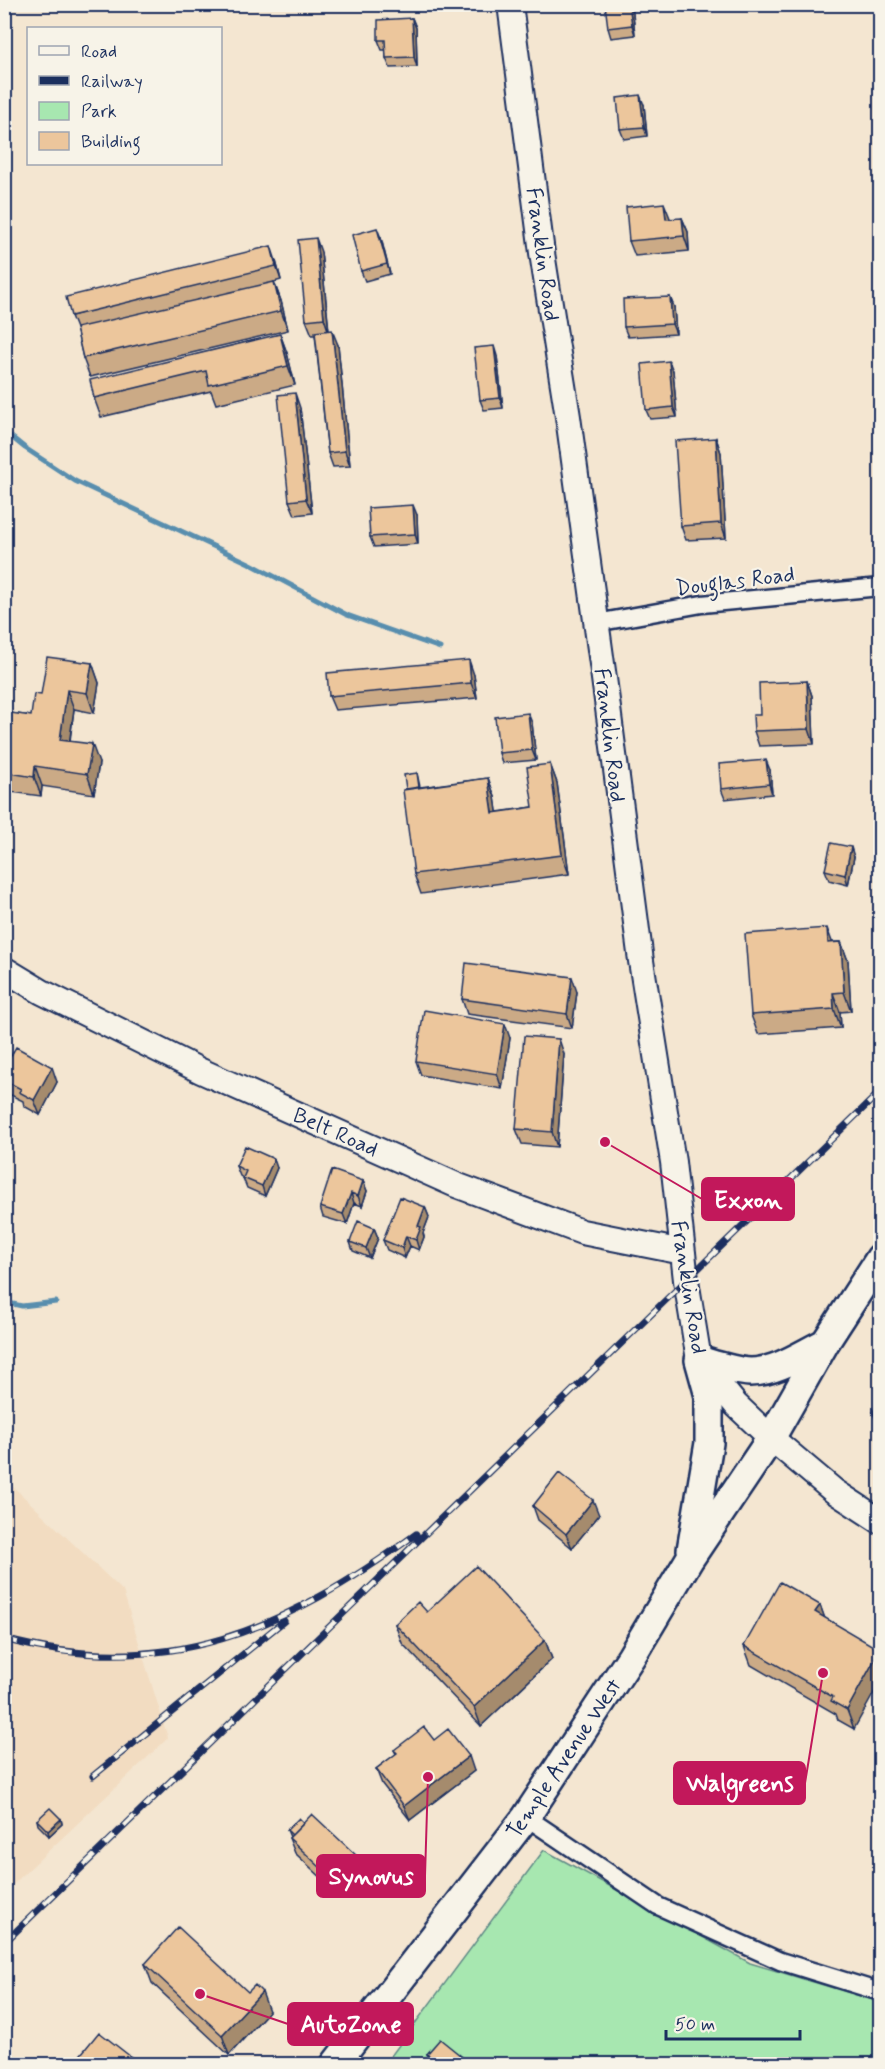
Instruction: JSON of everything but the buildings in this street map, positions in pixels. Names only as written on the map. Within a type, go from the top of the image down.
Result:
[{"type":"main road","name":"Franklin Road","points":[[510,4],[542,253],[568,417],[641,961],[673,1162],[683,1252],[699,1360],[736,1405],[771,1438],[834,1491],[880,1521]]},
{"type":"main road","name":"Belt Road","points":[[4,969],[42,992],[201,1071],[456,1185],[582,1232],[683,1252]]},
{"type":"main road","name":"Temple Avenue West","points":[[335,2064],[526,1817],[631,1657],[689,1560],[771,1438],[825,1343],[880,1258]]},
{"type":"main road","points":[[699,1360],[734,1370],[764,1371],[825,1343]]},
{"type":"main road","points":[[689,1560],[709,1443],[709,1396],[699,1360]]},
{"type":"street","name":"Douglas Road","points":[[596,623],[702,604],[880,587]]},
{"type":"street","points":[[526,1817],[658,1906],[780,1961],[880,1992]]},
{"type":"shaded area","points":[[4,1478],[123,1591],[168,1738],[5,1892]]},
{"type":"green space","points":[[544,1850],[750,1963],[880,2002],[880,2064],[385,2064]]},
{"type":"waterway","points":[[4,431],[25,448],[75,481],[249,563],[347,615],[440,648]]},
{"type":"waterway","points":[[4,1302],[22,1306],[56,1302]]},
{"type":"railway","points":[[4,1943],[880,1092]]},
{"type":"railway","points":[[4,1639],[63,1651],[119,1655],[172,1650],[222,1639],[271,1621],[320,1597],[368,1568],[416,1534]]},
{"type":"railway","points":[[93,1776],[284,1621]]},
{"type":"place","name":"Exxon","points":[[605,1142]]},
{"type":"place","name":"Walgreens","points":[[823,1673]]},
{"type":"place","name":"Synovus","points":[[428,1777]]},
{"type":"place","name":"AutoZone","points":[[200,1994]]}]
